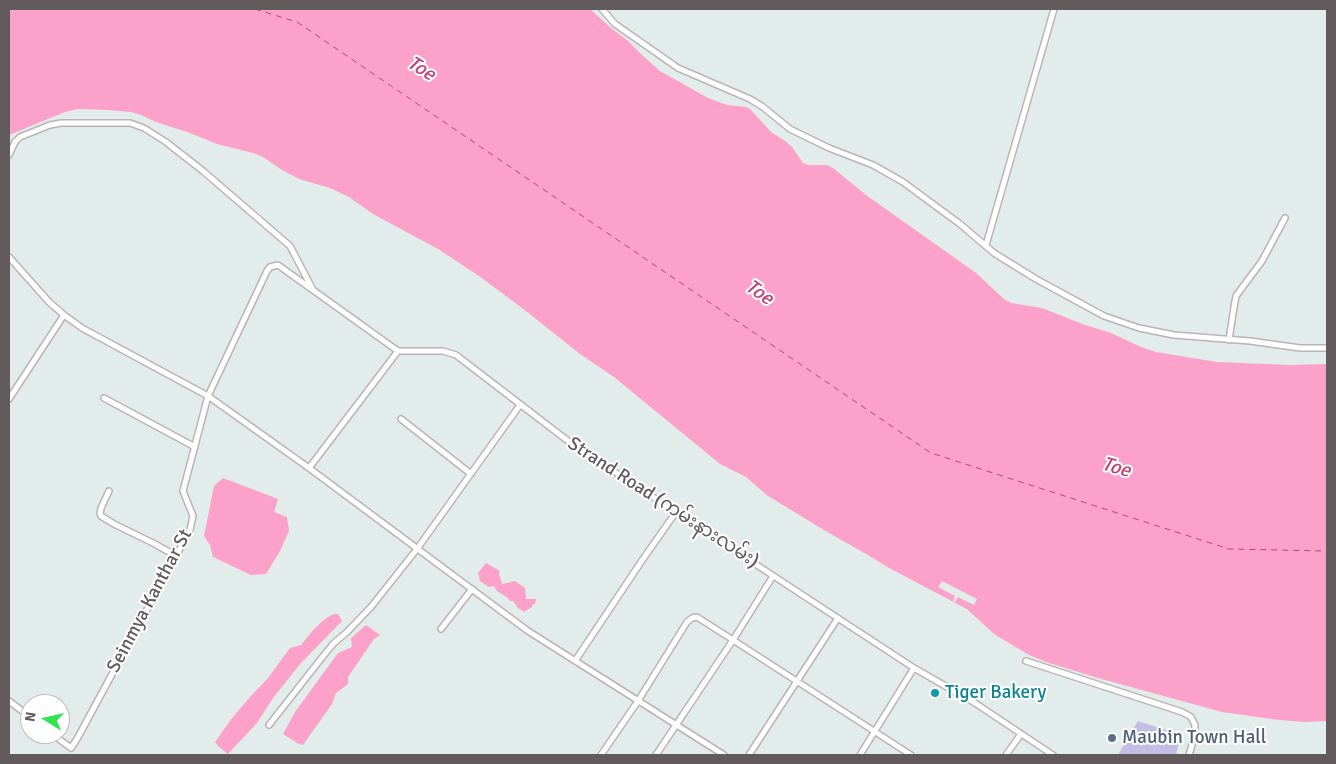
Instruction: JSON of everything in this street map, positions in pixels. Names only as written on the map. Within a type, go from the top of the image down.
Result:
[{"type":"street","points":[[602,9],[615,24],[678,68],[750,99],[774,115],[790,130],[829,148],[874,165],[903,182],[960,224],[994,253],[1036,279],[1104,316],[1138,328],[1191,337],[1250,340],[1300,348],[1327,348]]},
{"type":"street","points":[[986,246],[1054,9]]},
{"type":"street","points":[[9,155],[18,139],[50,125],[61,123],[130,124],[144,128],[166,142],[195,165],[290,246],[312,289],[398,351],[309,468]]},
{"type":"street","points":[[1229,340],[1236,296],[1262,261],[1286,218]]},
{"type":"street","points":[[9,257],[49,302],[82,328],[208,396],[309,468],[528,631],[724,755]]},
{"type":"street","name":"Seinmya Kanthar St","points":[[66,744],[71,748],[77,739],[190,530],[192,516],[183,491],[208,396],[267,271],[270,267],[278,265],[312,289]]},
{"type":"street","points":[[9,399],[64,315]]},
{"type":"street","name":"Strand Road (ကမ်းနားလမ်း)","points":[[398,351],[443,351],[456,355],[572,444],[914,668],[975,703],[1053,755]]},
{"type":"street","points":[[104,398],[195,447]]},
{"type":"street","points":[[269,725],[334,643],[371,607],[417,549],[520,405]]},
{"type":"street","points":[[401,419],[470,474]]},
{"type":"street","points":[[109,491],[100,511],[101,516],[176,556]]},
{"type":"street","points":[[575,661],[676,512]]},
{"type":"street","points":[[656,755],[677,726],[773,576]]},
{"type":"street","points":[[441,629],[472,589]]},
{"type":"street","points":[[601,755],[638,701],[687,622],[697,617],[911,755]]},
{"type":"street","points":[[749,755],[838,618]]},
{"type":"street","points":[[1026,661],[1182,712],[1191,717],[1195,725],[1194,738],[1189,755]]},
{"type":"street","points":[[860,755],[914,668]]},
{"type":"street","points":[[9,700],[20,709]]},
{"type":"street","points":[[1006,755],[1021,734]]},
{"type":"shaded area","points":[[1138,721],[1181,735],[1176,755],[1118,755]]},
{"type":"water","name":"Toe","points":[[9,9],[590,9],[660,71],[708,98],[727,105],[750,109],[771,132],[792,147],[803,163],[808,165],[827,165],[833,168],[866,195],[976,273],[1004,299],[1011,303],[1042,308],[1111,333],[1156,352],[1217,362],[1290,365],[1327,364],[1327,721],[1279,720],[1222,712],[1098,678],[1029,655],[994,634],[967,609],[889,568],[824,530],[768,496],[746,477],[720,464],[614,377],[580,354],[479,276],[438,249],[373,214],[349,197],[330,188],[299,179],[263,157],[217,144],[141,115],[109,110],[78,109],[65,112],[9,135]]},
{"type":"water","points":[[223,478],[278,499],[274,512],[287,517],[289,531],[266,574],[251,575],[213,557],[210,545],[204,536],[214,486]]},
{"type":"water","points":[[486,563],[500,571],[502,584],[515,581],[525,588],[526,599],[536,599],[535,604],[524,612],[513,601],[510,601],[497,591],[494,586],[489,587],[480,581],[478,573]]},
{"type":"water","points":[[338,614],[342,621],[301,663],[273,698],[257,723],[228,754],[218,746],[215,742],[232,718],[268,678],[290,648],[301,645],[314,629],[326,618]]},
{"type":"water","points":[[366,625],[380,635],[374,639],[348,677],[348,684],[336,693],[332,704],[303,745],[283,734],[295,712],[338,653],[352,647],[351,638]]},
{"type":"pier","points":[[942,581],[977,599],[974,605],[958,597],[955,602],[953,601],[955,596],[938,587]]},
{"type":"ferry route","points":[[255,9],[297,22],[931,453],[1229,549],[1327,551]]},
{"type":"place","name":"Tiger Bakery","points":[[935,693]]},
{"type":"place","name":"Maubin Town Hall","points":[[1112,738]]}]
